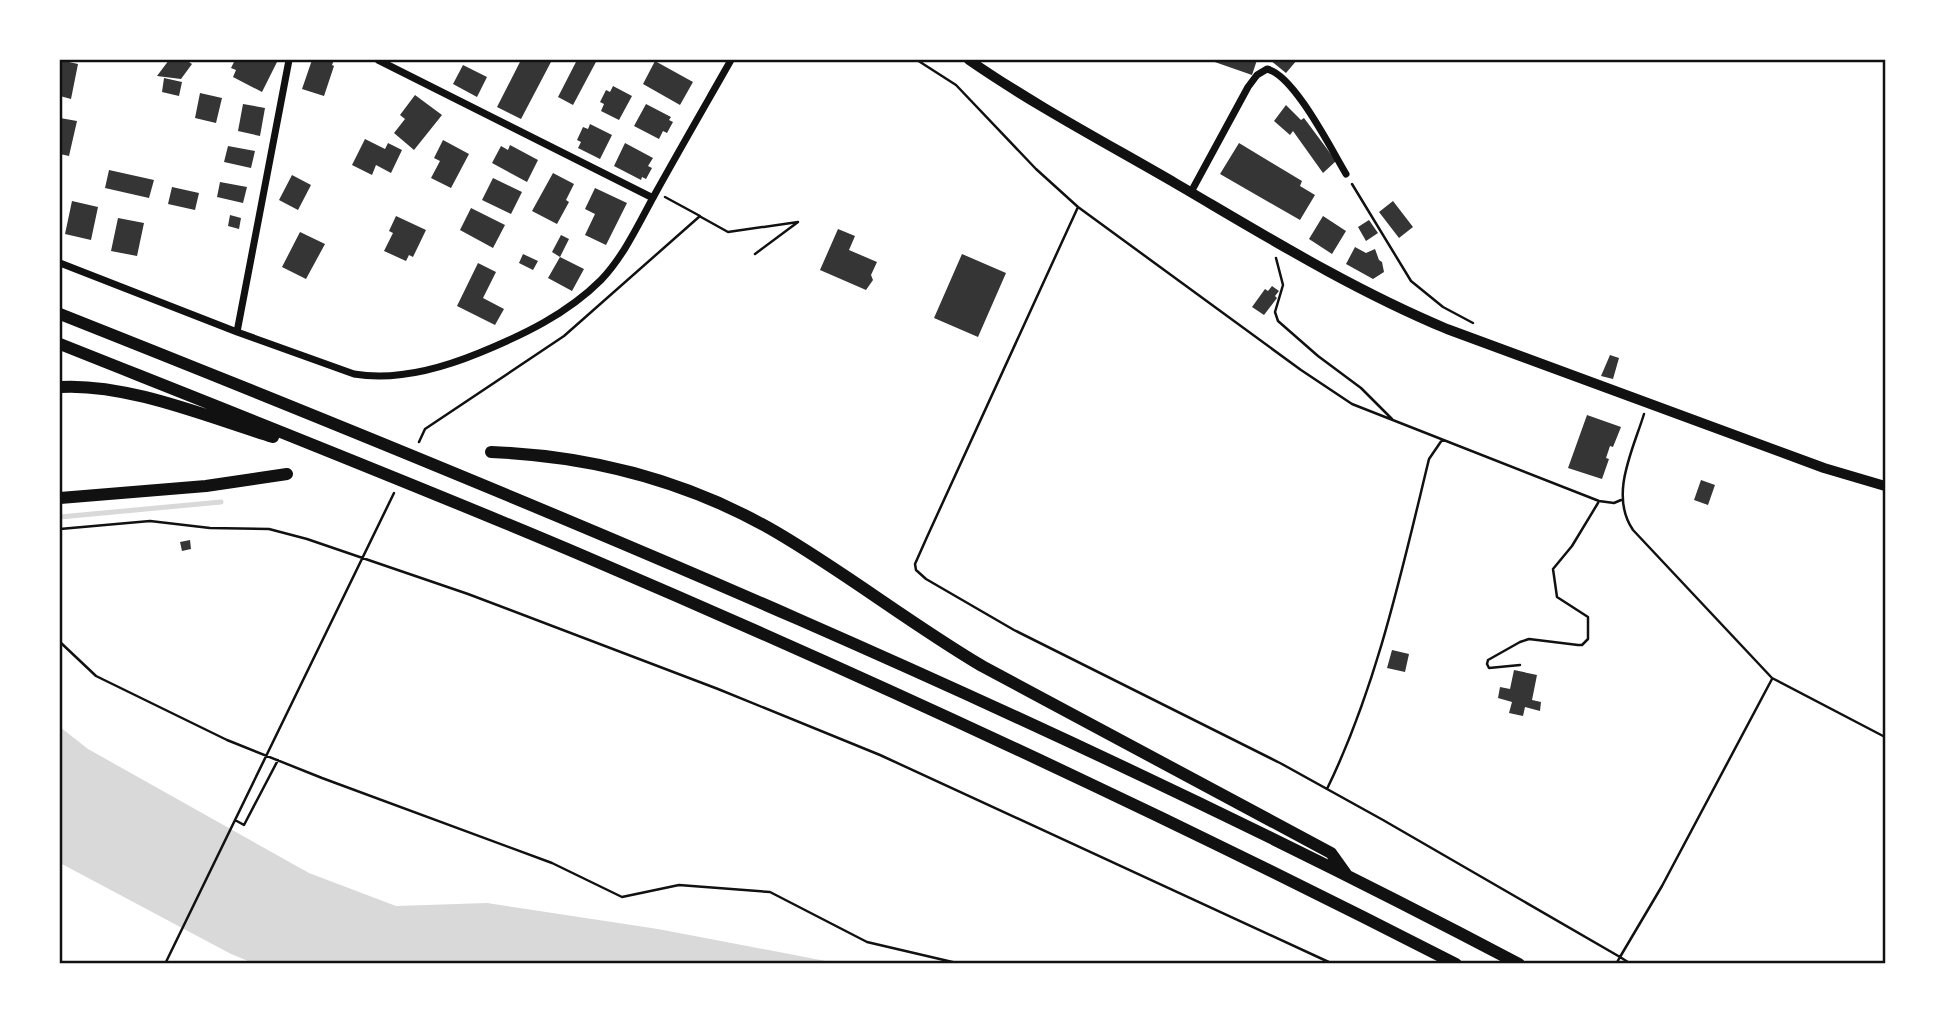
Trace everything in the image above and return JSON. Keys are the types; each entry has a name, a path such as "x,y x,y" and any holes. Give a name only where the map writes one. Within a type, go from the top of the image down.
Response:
{"highway":[{"path":"60,314 485,484 745,595 989,705 1348,877 1513,961"},
{"path":"60,344 577,553 901,696 1179,826 1456,964"},
{"path":"60,387 109,390 149,399 350,461"},
{"path":"491,452 570,459 639,473 708,498 751,518 982,666 1331,853 1348,877"},
{"path":"60,498 206,486 287,474"}],"main road":[{"path":"969,60 1022,94 1269,238 1394,307 1647,404 1824,468 1885,486"}],"street":[{"path":"237,332 289,60"},
{"path":"378,60 653,198"},
{"path":"60,263 341,370 368,376 412,373 462,360 529,331 584,296 613,265 731,60"},
{"path":"1191,192 1248,87 1257,75 1267,69 1280,75 1299,97 1346,174"}],"path":[{"path":"917,60 956,85 1035,169 1077,207 1300,370 1352,404 1599,501 1614,503 1621,500"},
{"path":"1346,174 1411,281 1435,302 1477,326"},
{"path":"1077,207 927,537 915,567 918,573 1014,630 1327,789 1631,964"},
{"path":"700,216 728,232 798,222 755,254"},
{"path":"1269,238 1283,285 1275,312 1278,321 1318,356 1361,388 1394,421"},
{"path":"1647,404 1621,500 1625,516 1633,530 1772,678 1885,737"},
{"path":"419,441 425,429"},
{"path":"1327,789 1350,739 1394,596 1429,459 1442,440"},
{"path":"165,964 396,490"},
{"path":"1520,666 1489,668 1487,664 1488,660 1528,639 1582,645 1588,639 1588,617 1557,597 1553,569 1572,546 1599,501"},
{"path":"60,529 150,521 269,529 369,560 468,594 668,670 880,755 1333,964"},
{"path":"60,642 96,676 227,740 552,863 622,897 678,885 770,892 867,942 961,964"},
{"path":"1616,964 1662,886 1772,678"},
{"path":"235,820 244,825 278,760"}],"shaded area":[{"path":"60,727 88,749 309,873 396,906 487,903 658,929 836,963 253,963 231,954 60,863"}],"building":[{"path":"60,60 78,64 71,99 60,96"},
{"path":"169,60 186,60 192,64 181,79 157,76"},
{"path":"235,60 277,62 262,92 233,77 236,70 231,68"},
{"path":"312,60 334,60 324,96 302,89"},
{"path":"521,60 552,60 521,119 497,107"},
{"path":"577,60 597,60 573,105 558,97"},
{"path":"1209,60 1257,60 1252,75"},
{"path":"1270,60 1297,60 1286,73"},
{"path":"655,61 693,82 680,105 643,84"},
{"path":"463,65 487,77 477,97 453,84"},
{"path":"164,78 182,82 179,96 162,92"},
{"path":"613,86 632,96 619,120 601,111 604,104 600,102 606,90 610,92"},
{"path":"200,93 222,98 216,123 195,118"},
{"path":"415,95 442,115 414,150 394,133 405,119 400,115"},
{"path":"243,104 265,108 260,136 238,131"},
{"path":"646,104 671,117 669,120 673,122 667,133 663,131 659,139 634,126"},
{"path":"1286,105 1301,120 1304,118 1336,161 1323,173 1293,131 1290,135 1274,121"},
{"path":"60,118 77,121 69,156 60,154"},
{"path":"590,124 612,135 600,159 578,148 581,142 577,140 583,127 588,129"},
{"path":"365,139 385,149 388,143 402,150 391,173 376,165 372,175 352,165"},
{"path":"443,140 469,154 451,188 431,178 440,161 434,158"},
{"path":"625,143 653,158 648,166 652,168 646,179 642,177 641,180 614,166"},
{"path":"1239,143 1302,181 1300,186 1315,195 1300,220 1220,174"},
{"path":"510,145 538,160 527,182 492,163 501,146 508,150"},
{"path":"228,146 255,151 251,168 224,162"},
{"path":"109,170 154,180 149,198 105,188"},
{"path":"553,173 574,184 566,200 569,202 557,224 532,211"},
{"path":"292,175 311,185 298,210 279,200"},
{"path":"493,178 522,192 511,214 482,200"},
{"path":"220,182 247,187 243,203 217,197"},
{"path":"172,187 199,193 195,210 168,204"},
{"path":"595,188 627,203 606,245 585,235 595,214 585,209"},
{"path":"72,201 98,207 91,240 65,234"},
{"path":"1393,201 1413,227 1399,238 1379,212"},
{"path":"471,208 505,225 493,248 460,230"},
{"path":"230,215 241,218 239,229 228,226"},
{"path":"396,216 426,230 413,257 409,255 406,261 384,251 393,233 389,231"},
{"path":"1323,216 1346,231 1332,254 1309,239"},
{"path":"118,218 144,223 137,256 111,251"},
{"path":"1369,220 1378,233 1366,241 1358,227"},
{"path":"838,229 855,236 849,250 877,262 871,275 873,280 866,290 820,270"},
{"path":"300,232 325,244 306,279 282,267"},
{"path":"561,235 569,239 560,257 552,252"},
{"path":"1355,247 1366,253 1375,249 1384,272 1373,279 1346,264"},
{"path":"523,254 538,261 533,270 519,263"},
{"path":"962,254 1006,273 978,337 934,318"},
{"path":"560,257 584,269 572,291 548,278"},
{"path":"478,263 496,272 483,298 504,309 495,325 457,306"},
{"path":"1272,286 1279,291 1264,315 1252,307 1265,289 1268,291"},
{"path":"1610,355 1619,358 1613,379 1601,376"},
{"path":"1587,415 1621,427 1613,447 1610,446 1602,479 1568,468"},
{"path":"1701,480 1715,485 1708,505 1694,500"},
{"path":"190,540 191,549 182,551 180,542"},
{"path":"1392,650 1409,654 1405,672 1387,668"},
{"path":"1514,670 1537,675 1532,700 1541,702 1540,711 1525,707 1523,716 1509,713 1512,702 1498,698 1500,687 1510,689"}],"waterway":[{"path":"60,517 221,502"}]}
